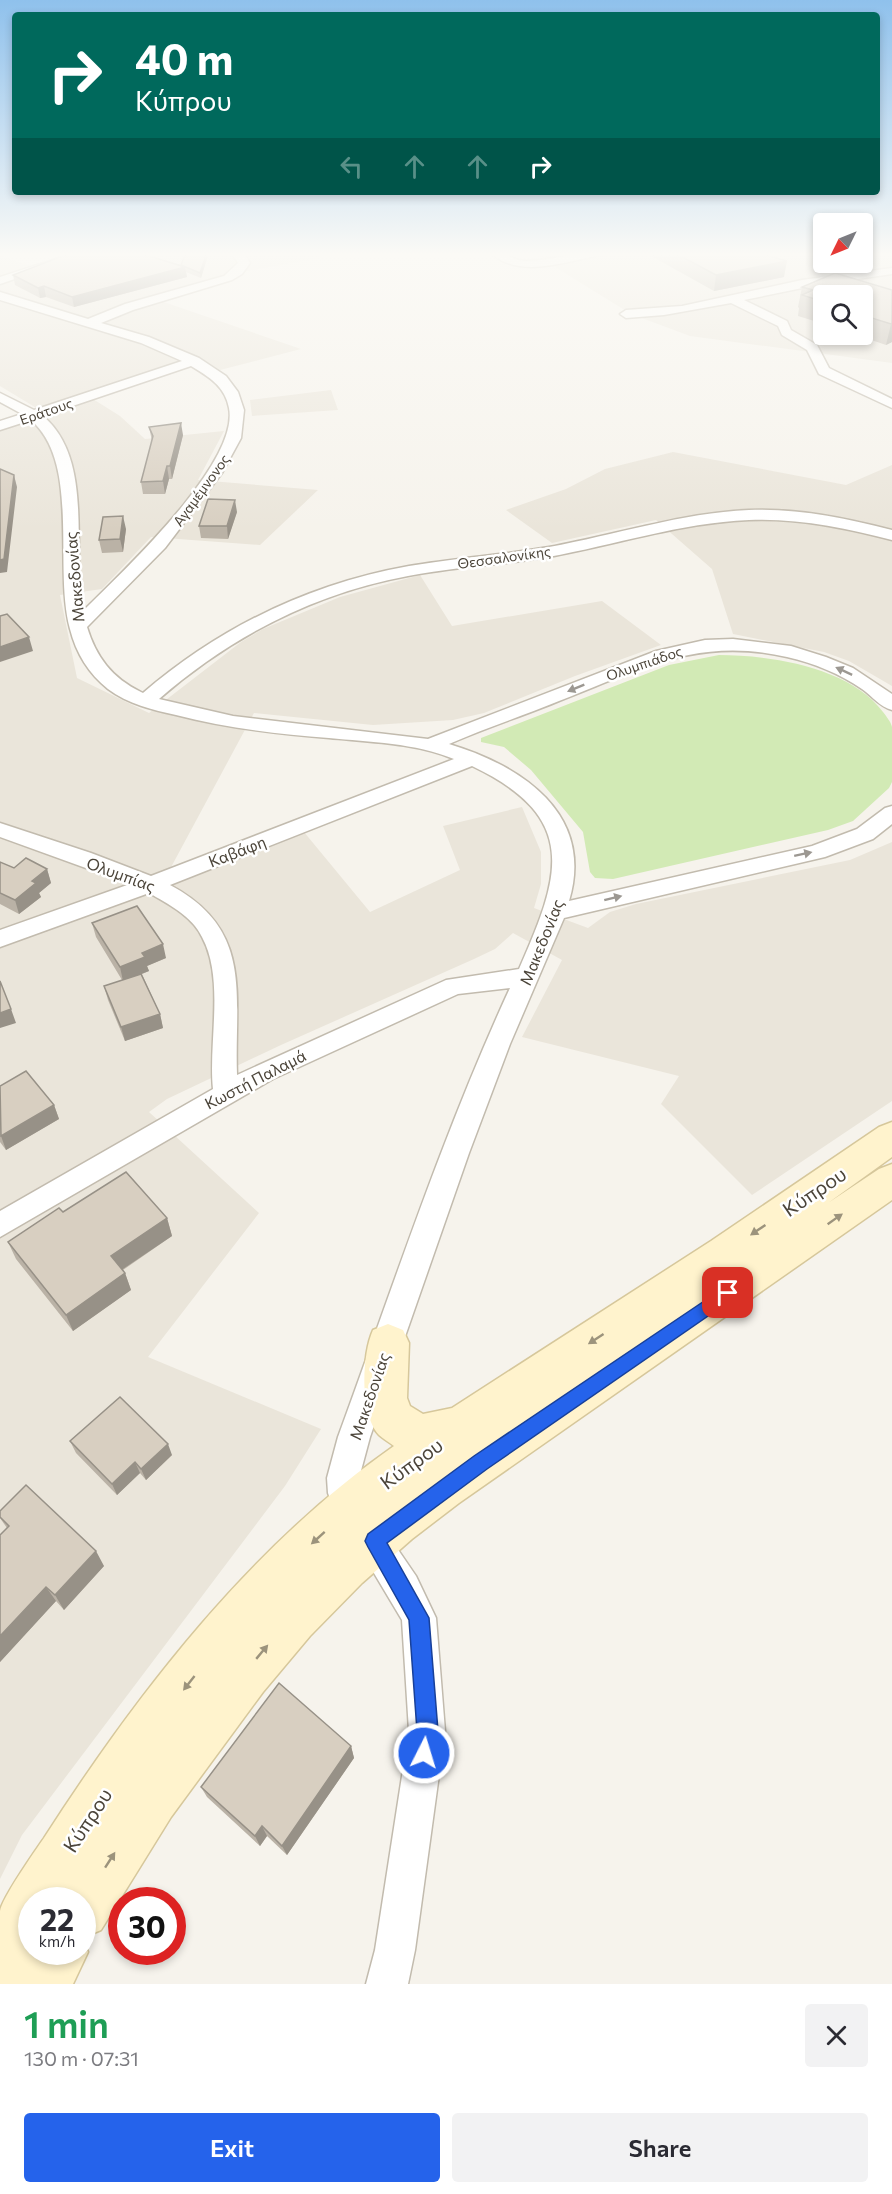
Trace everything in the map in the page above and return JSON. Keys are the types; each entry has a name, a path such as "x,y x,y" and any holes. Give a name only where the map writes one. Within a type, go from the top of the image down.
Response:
{"main road":[{"name":"Κύπρου","path":"95,1887 135,1823 243,1674 294,1616 399,1470 676,1286 892,1137"},
{"name":"Κύπρου","path":"44,1887 104,1792 213,1651 270,1582 362,1524 481,1463 892,1180"},
{"path":"388,1342 386,1398 393,1419 411,1432 423,1436 463,1426"},
{"path":"0,1962 18,1932"},
{"path":"42,1984 53,1965"}],"street":[{"name":"Αγαμέμνονος","path":"78,626 164,539 230,449 237,420 234,398 221,379 194,361 156,345"},
{"path":"806,345 812,348 824,371 892,404"},
{"name":"Εράτους","path":"0,426 194,361"},
{"name":"Μακεδονίας","path":"0,397 34,415 52,434 67,468 78,626 86,653 101,675 121,690 146,701 229,723 431,746 472,759 525,789 547,811 554,822 562,846 564,861 556,912 526,977 471,1112 346,1466 344,1493 419,1618 427,1731 395,1950 387,1984"},
{"name":"Θεσσαλονίκης","path":"146,701 187,666 234,634 263,618 326,593 397,573 518,557 669,527 747,515 811,518 892,535"},
{"name":"Ολυμπιάδος","path":"431,746 475,726 650,659 704,646 751,646 819,661 864,682 892,704"},
{"name":"Καβάφη","path":"0,939 152,884 472,759"},
{"path":"556,912 817,852 865,834 892,813"},
{"name":"Ολυμπίας","path":"0,830 152,884 180,900 198,914 210,929 217,944 225,989 226,1093"},
{"name":"Κωστή Παλαμά","path":"0,1225 274,1067 454,986 526,977"}],"shaded area":[{"path":"0,345 288,345 301,349 220,370 198,356 85,394 120,416 145,439 224,431 198,480 318,490 260,545 151,537 102,589 60,595 77,678 149,713 241,642 263,629 340,597 420,575 452,626 602,601 661,645 575,676 484,713 453,720 373,725 254,713 169,871 304,832 370,912 460,870 443,826 522,807 541,852 541,884 534,908 588,928 610,912 636,904 850,860 892,842 892,1101 752,1195 661,1104 679,1076 522,1037 562,960 513,933 495,949 281,1045 167,1099 149,1112 259,1213 148,1357 321,1429 285,1486 22,1835 0,1879 0,431 48,415 0,386"},
{"path":"754,345 873,345 892,345 892,363"},
{"path":"331,390 338,410 252,416 250,400"},
{"path":"673,452 846,485 892,465 892,686 849,661 824,652 733,634 712,569 656,520 552,543 506,510 566,489 605,469"}],"green space":[{"path":"719,655 785,661 808,667 851,684 869,697 890,721 892,727 892,782 889,788 853,821 828,830 613,879 595,878 590,872 583,832 531,770 504,747 481,742 481,738 669,665"}],"building":[{"path":"181,423 170,466 167,466 163,481 141,482 153,436 149,427"},
{"path":"0,469 14,475 4,559 0,560"},
{"path":"208,499 235,500 227,526 199,526"},
{"path":"123,516 120,539 99,540 103,517"},
{"path":"7,614 29,637 0,647 0,616"},
{"path":"26,858 47,869 32,881 36,883 15,900 0,893 0,862 14,868"},
{"path":"137,906 163,944 142,953 145,957 120,967 92,923"},
{"path":"141,974 160,1014 121,1027 104,986"},
{"path":"0,981 11,1009 0,1013"},
{"path":"26,1071 54,1105 1,1136 0,1086"},
{"path":"126,1172 167,1218 111,1256 125,1273 66,1315 8,1242 59,1208 63,1212"},
{"path":"120,1397 168,1444 141,1469 135,1462 112,1484 70,1441"},
{"path":"26,1485 96,1551 55,1595 46,1587 0,1636 0,1535 9,1526 0,1517 0,1511"},
{"path":"279,1683 351,1746 282,1846 262,1826 255,1836 201,1787"}],"route":[{"path":"424,1753 427,1731 419,1618 404,1588 375,1541 481,1463 728,1293"}]}
